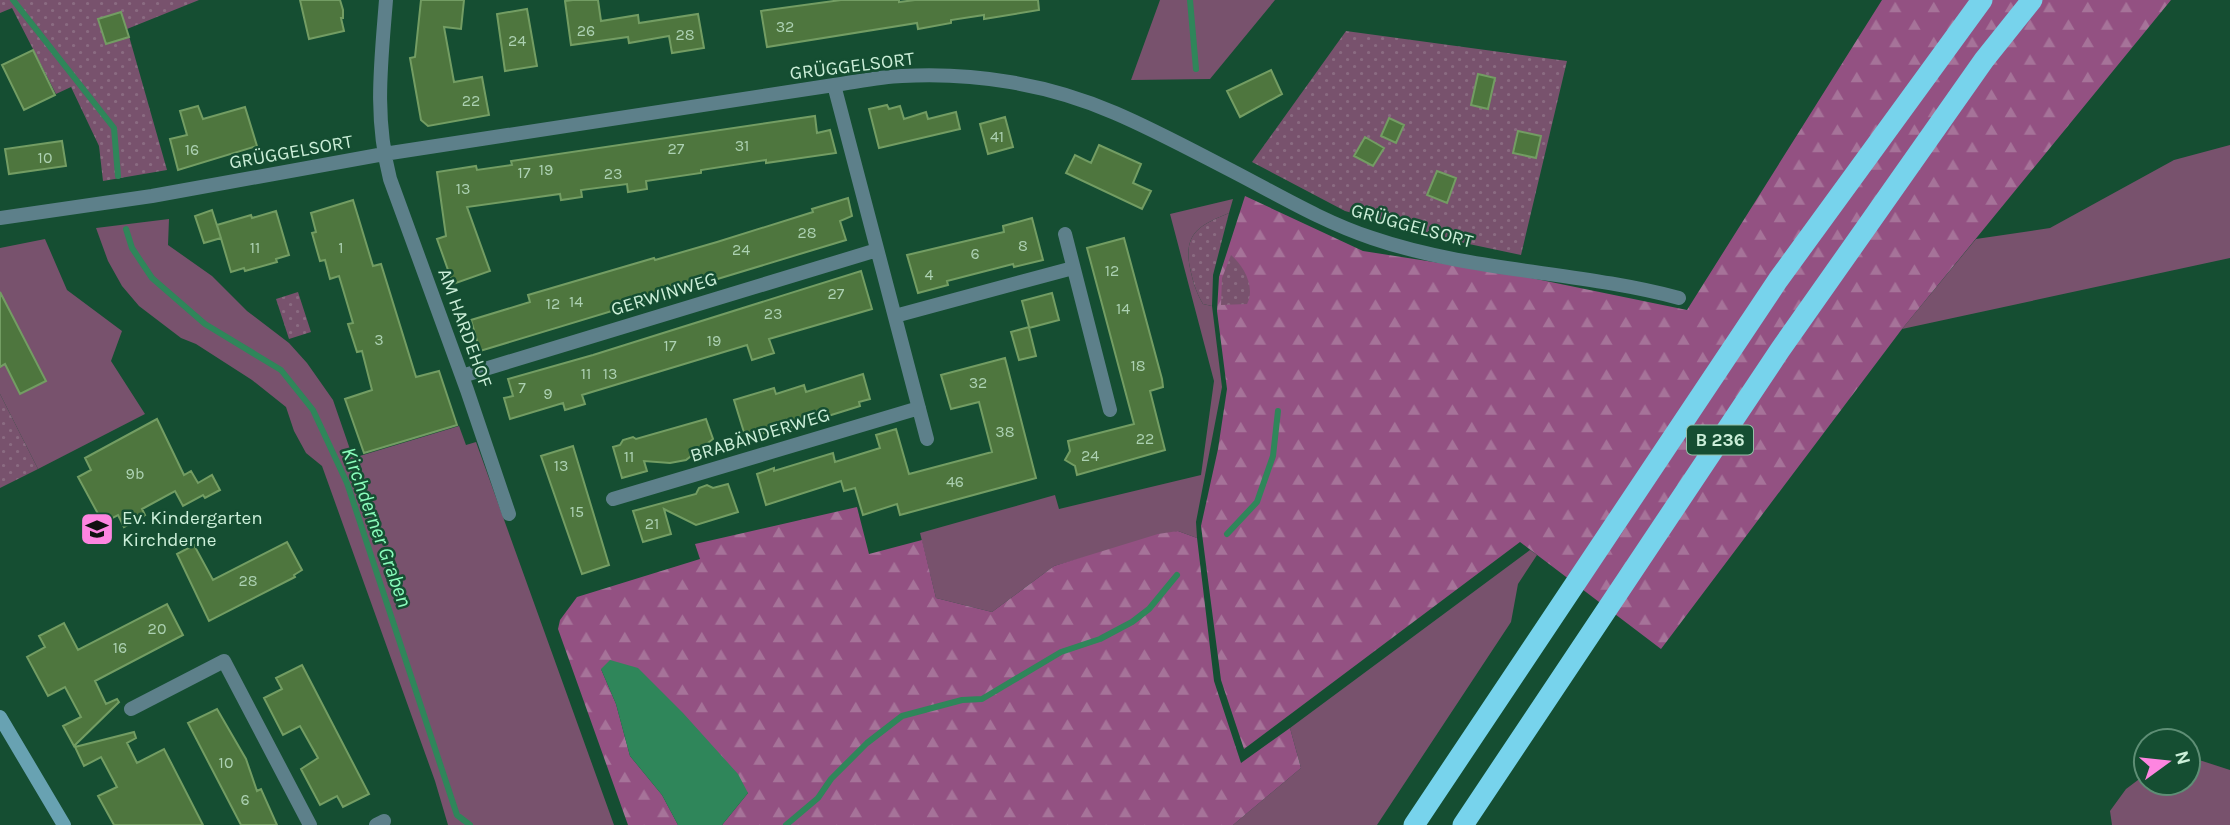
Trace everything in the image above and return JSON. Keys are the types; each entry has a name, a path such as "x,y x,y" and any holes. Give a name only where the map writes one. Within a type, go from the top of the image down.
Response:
{"highway":[{"name":"B 236","path":"1414,825 1778,280 1982,0"},
{"name":"B 236","path":"1463,825 1788,339 1984,60 2032,0"}],"main road":[{"path":"0,717 64,825"}],"street":[{"name":"AM HARDEHOF","path":"386,0 378,102 384,155 390,179 509,514"},
{"name":"GRÜGGELSORT","path":"0,218 834,85 902,76 954,76 1043,88 1114,112 1307,211 1375,239 1476,262 1650,290 1679,298"},
{"path":"834,85 927,439"},
{"path":"1065,234 1110,410"},
{"name":"GERWINWEG","path":"462,376 877,250"},
{"path":"895,316 1073,268"},
{"name":"BRABÄNDERWEG","path":"613,499 919,408"},
{"path":"131,709 224,661 310,825"}],"shaded area":[{"path":"0,0 199,0 127,29 167,170 103,181 99,146 71,87 56,94 12,8 0,13"},
{"path":"1160,0 1275,0 1210,79 1131,80"},
{"path":"1346,31 1567,61 1521,255 1450,240 1345,211 1252,162"},
{"path":"2230,145 2230,258 1902,329 1976,239 2050,228 2174,160"},
{"path":"1233,199 1229,213 1202,226 1189,246 1190,268 1197,291 1203,304 1212,306 1222,387 1196,522 1197,538 1178,531 1054,566 992,612 936,598 920,533 1055,495 1059,509 1201,475 1214,381 1170,214"},
{"path":"1229,213 1213,275 1212,306 1203,304 1191,273 1189,246 1202,226"},
{"path":"169,219 168,245 212,276 247,311 289,343 307,363 333,400 353,458 459,426 466,445 476,442 614,825 448,825 435,781 322,466 306,453 294,431 286,407 252,380 196,344 181,338 139,306 122,286 108,261 96,228"},
{"path":"45,239 67,290 122,331 111,361 145,414 38,469 0,394 0,248"},
{"path":"1231,255 1247,277 1250,291 1247,304 1221,305 1222,278"},
{"path":"298,292 311,332 289,339 276,299"},
{"path":"0,394 38,469 0,488"},
{"path":"1530,550 1537,555 1518,584 1511,622 1377,825 1233,825 1301,768 1290,728"},
{"path":"610,660 638,668 738,774 748,793 722,825 678,825 662,795 630,756 616,704 601,669"},
{"path":"2202,761 2230,770 2230,825 2112,825 2110,811 2132,784 2132,797 2202,797"}],"green space":[{"path":"1882,0 2171,0 1902,329 1661,649 1520,542 1244,749 1221,680 1201,526 1218,449 1227,389 1217,311 1219,277 1245,196 1363,251 1517,275 1687,310"},
{"path":"857,507 869,554 922,540 936,598 992,612 1054,566 1158,534 1178,531 1197,538 1214,681 1241,763 1290,728 1301,768 1233,825 722,825 748,793 601,669 616,704 630,756 662,795 678,825 628,825 558,629 560,620 577,597 700,559 695,544"}],"building":[{"path":"300,0 340,0 344,31 309,39"},
{"path":"421,0 464,0 461,29 444,27 454,82 482,77 489,115 428,126 421,120 410,58 415,57"},
{"path":"598,0 601,21 638,15 639,23 698,14 704,48 672,53 669,36 629,43 628,37 571,45 565,1"},
{"path":"841,0 1038,0 1039,10 984,19 984,15 951,20 951,23 918,29 917,23 767,47 761,11"},
{"path":"527,9 537,66 505,71 497,14"},
{"path":"121,12 129,37 106,44 98,19"},
{"path":"33,50 55,95 24,110 2,65"},
{"path":"1271,70 1282,94 1240,117 1227,91"},
{"path":"1478,74 1495,78 1488,109 1471,105"},
{"path":"887,105 889,109 900,106 904,119 926,112 928,119 956,112 960,129 879,148 869,109"},
{"path":"198,106 203,119 245,107 257,146 178,170 170,139 187,135 180,111"},
{"path":"815,116 817,133 830,130 836,153 701,170 701,173 646,181 647,189 628,192 627,184 581,190 582,197 561,200 560,194 467,207 490,271 453,284 437,239 446,236 437,172 476,166 477,170 512,165 511,161"},
{"path":"1005,117 1013,147 988,154 980,124"},
{"path":"1389,118 1404,125 1396,143 1381,136"},
{"path":"1518,131 1541,136 1536,158 1513,153"},
{"path":"1365,137 1384,148 1373,166 1354,156"},
{"path":"62,141 66,166 9,174 5,149"},
{"path":"1099,145 1141,164 1133,183 1151,191 1142,209 1066,173 1075,155 1091,163"},
{"path":"1437,171 1456,178 1447,203 1427,195"},
{"path":"848,198 852,216 840,221 846,240 480,351 471,320 530,302 528,295 717,242 813,212 812,209"},
{"path":"353,200 373,266 381,264 416,377 439,371 457,425 364,453 345,399 372,390 362,351 357,352 348,324 353,323 339,276 330,279 325,260 320,261 312,233 316,232 311,213"},
{"path":"212,210 221,238 204,243 195,216"},
{"path":"276,211 289,255 276,259 277,262 231,272 217,225"},
{"path":"1032,218 1043,260 1014,267 1013,264 947,281 948,285 918,293 907,255 1004,232 1003,226"},
{"path":"1124,238 1162,379 1163,387 1150,391 1165,450 1077,475 1075,466 1065,460 1070,451 1068,441 1134,424 1087,248"},
{"path":"861,271 872,309 769,339 774,353 752,360 747,345 582,395 585,404 565,410 563,403 510,419 504,398 513,396 508,379"},
{"path":"0,292 46,381 20,394 5,364 0,367"},
{"path":"1052,293 1059,320 1029,328 1036,356 1019,360 1011,332 1029,327 1022,301"},
{"path":"1005,358 1036,478 900,515 897,504 863,515 855,488 844,491 841,481 766,505 757,474 833,453 835,462 880,448 876,435 896,429 909,474 992,452 979,402 951,409 941,375"},
{"path":"863,374 870,399 859,402 860,406 746,439 734,400 774,388 776,394 804,385 806,392"},
{"path":"157,419 184,475 191,471 198,483 212,475 220,490 205,498 203,495 183,506 175,491 142,509 145,515 124,527 118,515 103,523 78,477 91,470 85,458"},
{"path":"706,419 713,439 686,460 670,463 644,461 647,471 622,478 613,447 620,445 623,440 633,437 636,439"},
{"path":"573,446 609,565 582,574 541,456"},
{"path":"728,484 738,512 696,525 664,509 671,534 643,542 633,511 696,494 699,488 707,485 713,488"},
{"path":"287,542 302,570 294,575 295,577 209,621 177,554 194,545 213,580"},
{"path":"167,604 183,635 95,681 106,704 117,699 119,702 74,746 63,726 81,717 65,687 48,696 27,657 45,647 39,636 64,623 78,650"},
{"path":"302,665 369,794 343,807 337,796 320,805 301,769 318,758 300,726 283,735 264,698 282,689 276,678"},
{"path":"217,709 246,759 257,791 261,789 277,825 241,825 188,723"},
{"path":"134,732 136,738 127,743 137,763 164,749 203,825 114,825 98,796 117,787 101,757 84,766 75,747"}],"waterway":[{"name":"Kirchderner Graben","path":"13,0 114,128 118,176"},
{"path":"1190,0 1196,69"},
{"name":"Kirchderner Graben","path":"126,229 132,248 152,278 205,324 281,370 313,410 347,483 457,815 470,825"},
{"path":"1227,534 1257,502 1273,456 1278,411"},
{"path":"786,825 818,798 831,779 867,743 902,716 962,700 982,699 1061,652 1100,639 1132,622 1149,609 1177,575"}],"place":[{"name":"Ev. Kindergarten Kirchderne","path":"97,529"}]}
